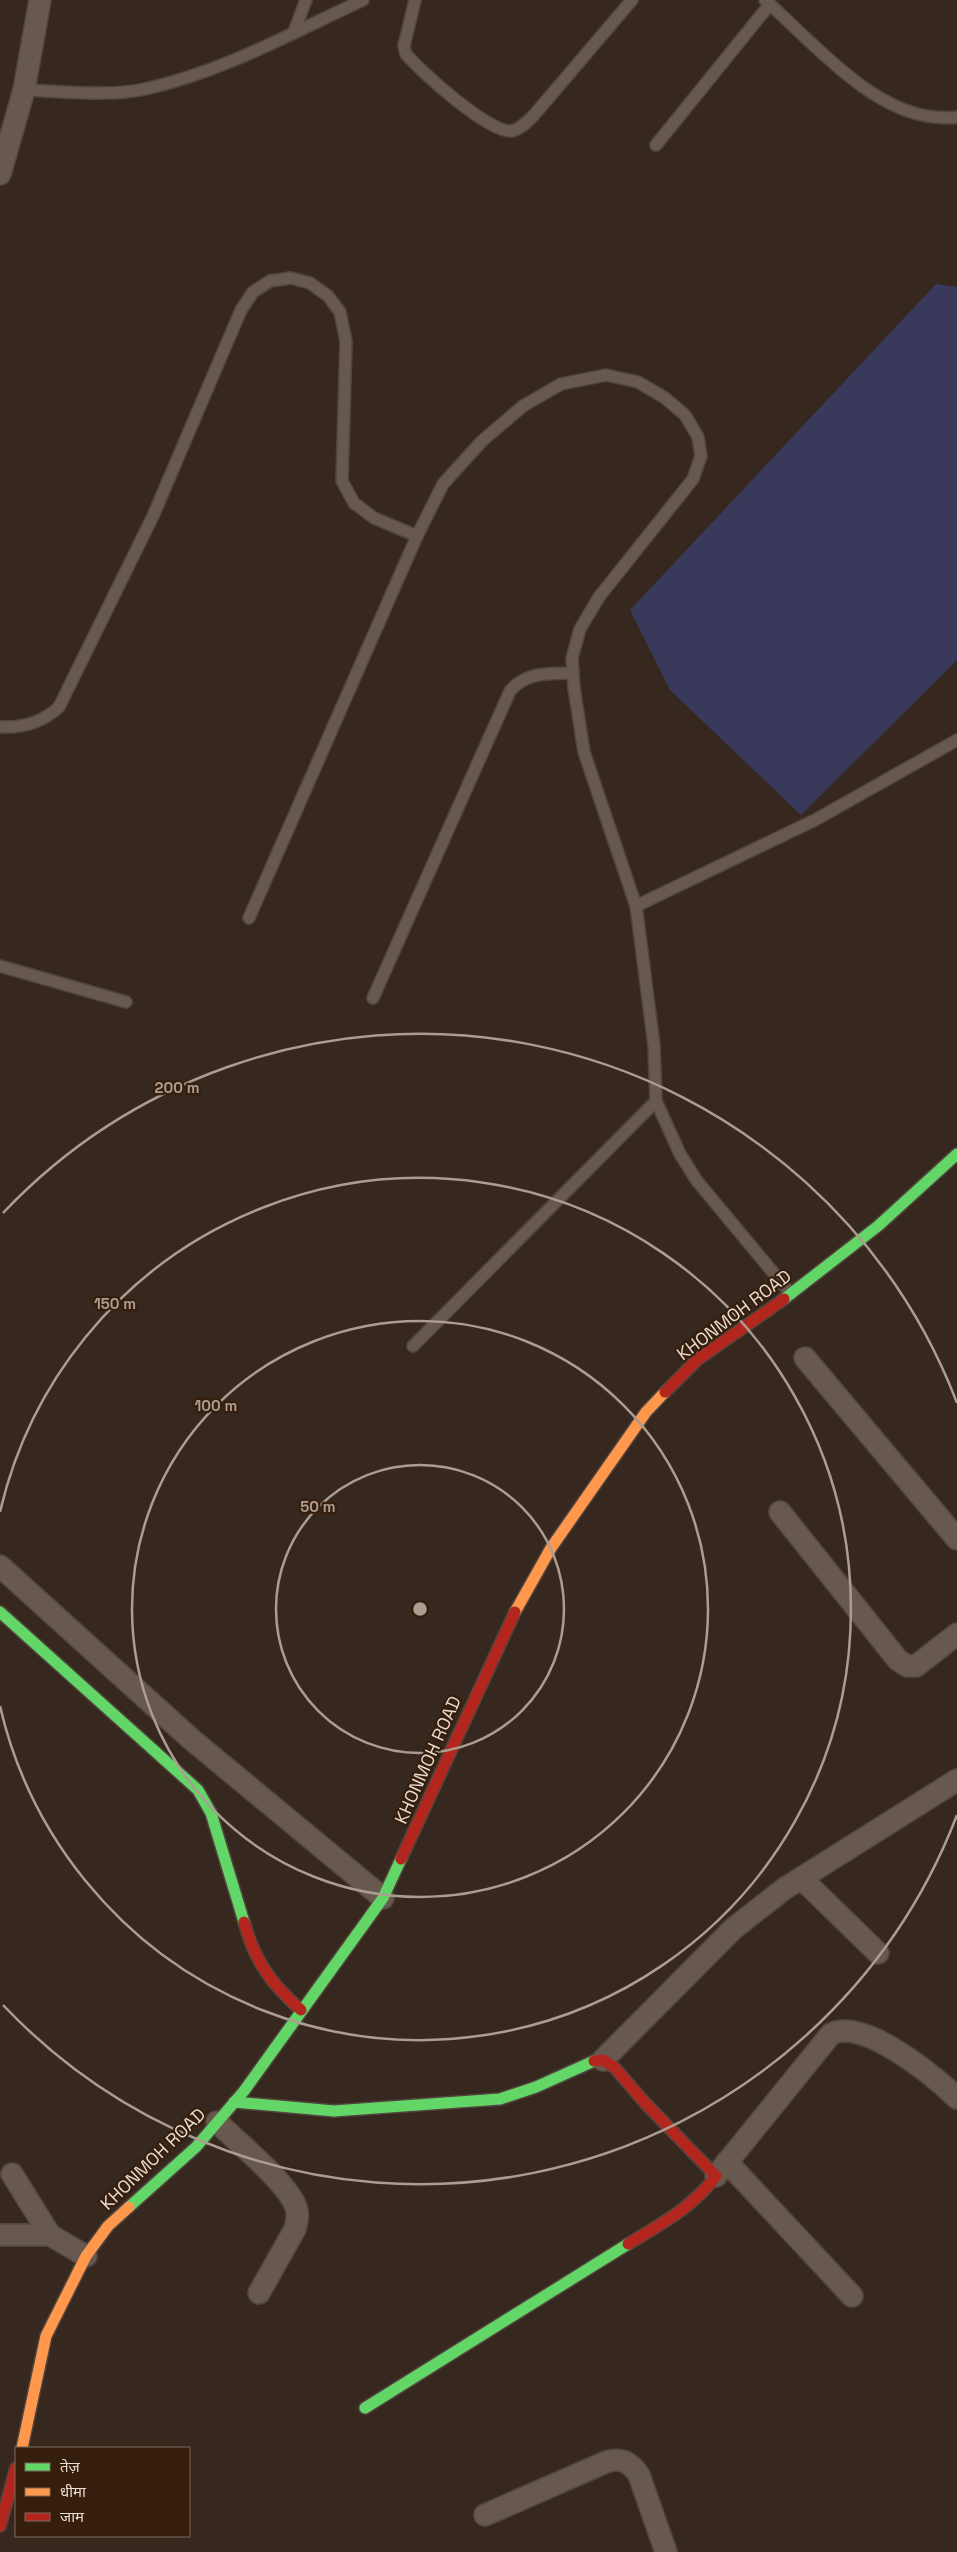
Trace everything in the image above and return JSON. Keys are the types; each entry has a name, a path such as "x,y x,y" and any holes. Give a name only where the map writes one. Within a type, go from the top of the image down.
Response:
{"main road":[{"name":"KHONMOH ROAD","path":"22,2447 46,2336 86,2256 108,2226 196,2147 234,2102 383,1898 515,1611 551,1548 646,1412 697,1360 791,1294 878,1226 957,1154"},
{"path":"0,1612 198,1790 214,1822 252,1950 262,1971 276,1989 301,2010"},
{"path":"234,2102 334,2111 438,2102 500,2100 536,2087 593,2061 603,2060 614,2067 634,2091 721,2169 703,2193 687,2206 365,2408"},
{"path":"0,2526 15,2472"}],"street":[{"path":"0,174 24,90 40,0"},
{"path":"806,1358 957,1539"},
{"path":"780,1512 902,1663 907,1666 916,1666 957,1634"},
{"path":"0,1566 191,1739 383,1898"},
{"path":"603,2060 733,1929 801,1878 957,1780"},
{"path":"801,1878 878,1953"},
{"path":"852,2296 721,2169 831,2034 838,2030 856,2030 892,2049 922,2067 957,2098"},
{"path":"217,2122 282,2186 292,2198 297,2209 298,2219 295,2229 259,2293"},
{"path":"12,2174 50,2234 86,2256"},
{"path":"0,2235 50,2234"},
{"path":"485,2514 606,2462 615,2459 624,2460 632,2465 639,2475 666,2552"}],"lane":[{"path":"294,32 306,0"},
{"path":"24,90 117,92 144,89 220,66 362,0"},
{"path":"415,0 404,46 406,54 473,113 501,130 511,131 520,128 534,116 632,0"},
{"path":"656,145 768,2 854,81 877,97 899,108 923,116 957,117"},
{"path":"0,727 34,724 47,718 59,707 153,516 241,310 253,292 270,281 291,278 310,283 328,296 340,312 346,341 342,481 354,503 360,508 374,518 416,536"},
{"path":"249,918 416,536 443,484 482,440 523,406 561,384 606,375 638,382 665,398 686,415 698,436 701,456 693,479 599,597 580,629 572,658 584,752 636,906 654,1046 656,1101 680,1154 697,1181 791,1294"},
{"path":"373,998 510,691 519,681 534,674 573,673"},
{"path":"636,906 815,820 957,740"},
{"path":"0,966 126,1002"},
{"path":"413,1346 656,1101"}],"shaded area":[{"path":"936,284 957,287 957,660 801,815 670,690 630,610"}],"traffic: fast":[{"path":"784,1299 878,1226 957,1154"},
{"path":"0,1612 198,1790 211,1813 244,1922"},
{"path":"129,2207 196,2147 244,2091 383,1898 401,1859"},
{"path":"234,2102 334,2111 500,2099 536,2087 594,2061"},
{"path":"365,2408 628,2244"}],"traffic: slow":[{"path":"515,1612 551,1548 646,1412 665,1392"},
{"path":"22,2447 46,2336 86,2256 108,2226 129,2207"}],"traffic: jam":[{"path":"665,1392 697,1360 784,1299"},
{"path":"401,1859 515,1612"},
{"path":"244,1922 253,1948 272,1981 301,2010"},
{"path":"594,2061 603,2060 614,2067 646,2104 716,2176 687,2206 628,2244"},
{"path":"0,2526 15,2472"}]}
